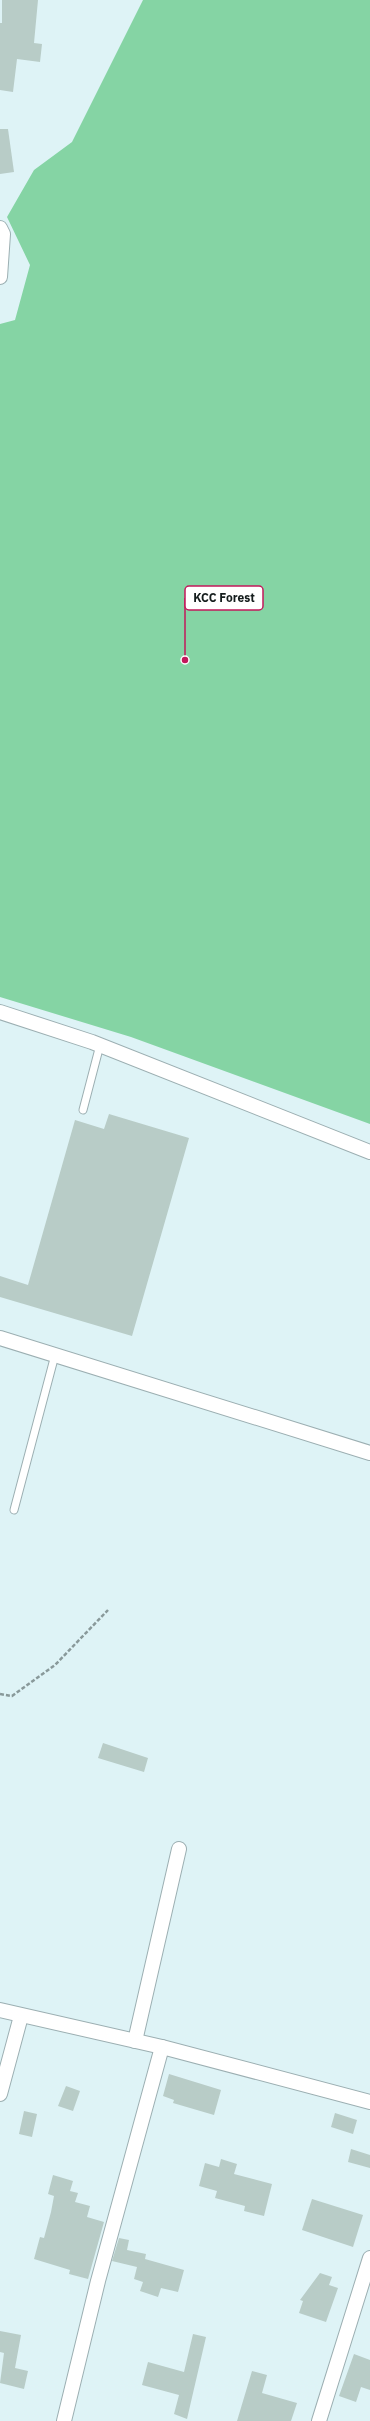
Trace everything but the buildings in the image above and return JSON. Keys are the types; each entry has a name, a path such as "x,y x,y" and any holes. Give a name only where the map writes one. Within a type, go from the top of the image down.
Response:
{"street":[{"path":"0,228 3,234 3,250 0,277"},
{"path":"0,1012 100,1045 370,1152"},
{"path":"0,1338 370,1453"},
{"path":"136,2041 179,1848"},
{"path":"0,2010 162,2047 370,2102"},
{"path":"0,2094 21,2016"},
{"path":"64,2421 98,2281 162,2047"},
{"path":"319,2421 370,2258"}],"lane":[{"path":"83,1110 100,1045"},
{"path":"14,1510 55,1355"}],"path":[{"path":"0,1694 12,1696 55,1665 108,1610"}],"green space":[{"path":"143,0 370,0 370,1124 131,1037 0,997 0,324 15,320 30,265 7,217 34,170 72,142"}],"place":[{"name":"KCC Forest","path":"185,660"}]}
